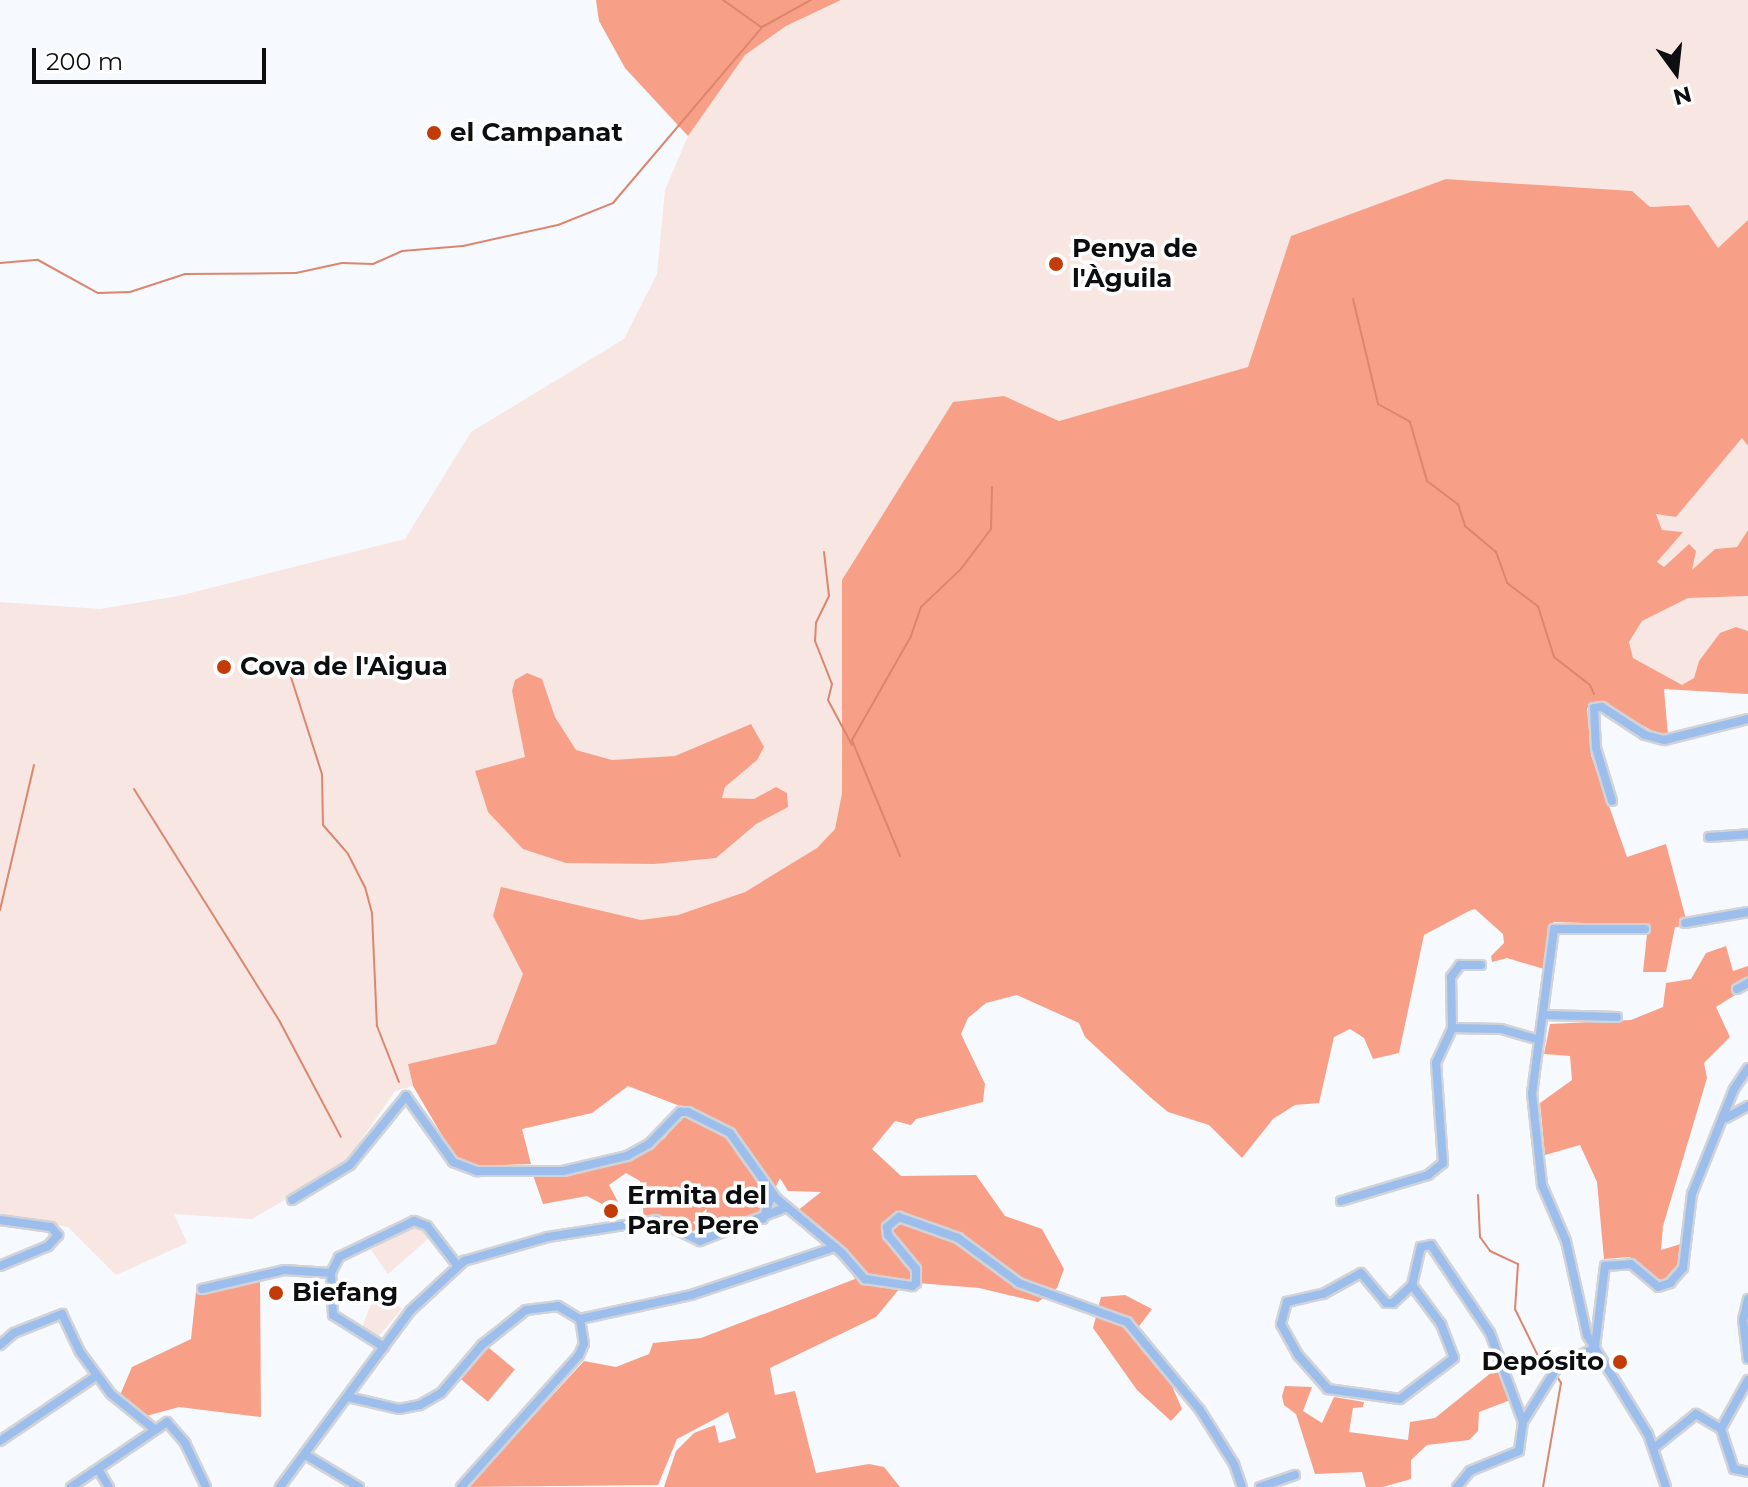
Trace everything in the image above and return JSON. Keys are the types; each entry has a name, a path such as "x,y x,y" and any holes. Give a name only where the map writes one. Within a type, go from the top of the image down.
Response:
{"street":[{"path":"1612,801 1596,748 1594,708 1604,708 1645,735 1664,740 1748,719"},
{"path":"1709,837 1748,834"},
{"path":"1685,923 1748,912"},
{"path":"1645,929 1556,927 1532,1093 1542,1185 1566,1241 1595,1348 1654,1448 1666,1487"},
{"path":"1341,1201 1428,1175 1443,1163 1436,1063 1452,1028 1453,972 1463,964 1481,965"},
{"path":"1737,989 1748,983"},
{"path":"1545,1015 1617,1017"},
{"path":"1452,1028 1501,1029 1539,1040"},
{"path":"1595,1348 1605,1266 1631,1264 1658,1287 1670,1283 1683,1268 1690,1201 1726,1118 1734,1089 1748,1068"},
{"path":"292,1200 350,1165 406,1096 453,1162 477,1171 571,1170 627,1156 655,1139 680,1112 730,1133 772,1194 835,1247 865,1279 912,1286 919,1276 892,1243 887,1227 899,1217 967,1243 1019,1283 1121,1318 1140,1333 1200,1410 1234,1464 1242,1487"},
{"path":"1726,1118 1748,1106"},
{"path":"762,1220 772,1194"},
{"path":"280,1487 410,1311 457,1265 537,1240 656,1220 696,1242 762,1220 787,1207"},
{"path":"0,1220 51,1227 58,1235 48,1246 0,1266"},
{"path":"384,1347 334,1318 331,1273 344,1253 381,1241 414,1221 427,1226 457,1265"},
{"path":"1412,1285 1441,1324 1454,1358 1400,1399 1332,1391 1309,1370 1284,1334 1284,1304 1323,1294 1357,1273 1367,1275 1389,1304 1412,1285 1421,1247 1431,1245 1490,1333 1523,1422"},
{"path":"348,1397 399,1409 420,1405 441,1393 482,1345 526,1310 558,1306 580,1319 691,1295 835,1247"},
{"path":"202,1289 284,1270 331,1273"},
{"path":"1748,1299 1743,1320 1748,1359"},
{"path":"0,1345 14,1333 62,1314 96,1376 154,1429"},
{"path":"461,1487 579,1355 584,1344 580,1319"},
{"path":"1457,1487 1470,1471 1519,1451 1523,1422 1558,1366 1595,1348"},
{"path":"0,1441 96,1376"},
{"path":"1721,1429 1748,1380"},
{"path":"1654,1448 1696,1414 1721,1429 1734,1469 1748,1472"},
{"path":"71,1487 154,1429 172,1423 206,1487"},
{"path":"304,1454 359,1487"},
{"path":"98,1469 109,1487"},
{"path":"1260,1487 1295,1475"}],"shaded area":[{"path":"596,0 841,0 786,26 745,55 688,136 625,68 599,21"},
{"path":"841,0 1748,0 1748,220 1718,248 1689,205 1650,207 1632,191 1448,179 1291,236 1249,367 1059,421 1004,396 841,711 842,793 835,829 817,848 745,892 678,915 641,920 544,897 493,916 524,974 496,1044 408,1064 413,1086 395,1091 343,1166 252,1219 174,1214 187,1243 116,1275 68,1227 0,1215 0,602 100,609 179,596 405,539 471,432 624,339 657,274 665,190 688,136 745,55 786,26"},
{"path":"1446,179 1632,191 1650,207 1689,205 1718,248 1748,220 1748,446 1742,438 1676,517 1656,514 1662,530 1683,532 1657,562 1664,567 1689,544 1696,551 1692,570 1715,549 1737,547 1748,530 1748,596 1688,598 1642,621 1629,642 1633,658 1682,685 1694,678 1699,661 1720,633 1736,627 1748,631 1748,694 1664,689 1668,735 1662,736 1603,704 1587,708 1591,755 1627,857 1666,844 1686,919 1685,926 1675,927 1666,972 1643,972 1648,925 1554,922 1548,926 1544,969 1507,958 1492,962 1491,956 1504,943 1503,934 1475,909 1469,911 1424,935 1399,1053 1373,1059 1364,1038 1350,1029 1334,1037 1319,1103 1295,1105 1273,1119 1242,1158 1209,1125 1168,1112 1085,1037 1079,1023 1017,995 986,1003 968,1018 961,1034 985,1084 983,1102 916,1119 911,1125 895,1121 872,1149 901,1176 976,1175 1005,1216 1042,1229 1064,1269 1057,1288 1038,1302 979,1288 905,1282 876,1317 770,1368 775,1395 795,1391 816,1473 869,1464 884,1467 900,1487 664,1487 676,1451 694,1433 715,1425 719,1443 736,1438 728,1412 677,1439 658,1485 468,1487 584,1361 616,1367 649,1354 653,1343 701,1338 855,1279 840,1254 792,1215 821,1192 788,1191 780,1178 763,1214 697,1237 664,1218 644,1219 640,1181 626,1173 609,1185 618,1202 602,1204 587,1196 543,1204 533,1175 573,1175 630,1161 665,1138 685,1108 628,1086 592,1113 522,1129 531,1164 472,1166 456,1159 413,1086 408,1064 496,1044 523,974 493,916 501,887 641,920 678,915 745,892 817,848 835,829 842,793 842,580 953,402 1004,396 1059,421 1248,367 1291,236"},
{"path":"1742,438 1748,446 1748,530 1737,547 1715,549 1691,571 1664,568 1657,562 1682,532 1662,530 1656,513 1676,517"},
{"path":"1748,596 1748,631 1736,627 1699,661 1694,678 1682,686 1633,658 1629,642 1642,621 1688,598"},
{"path":"527,673 542,679 555,717 576,750 612,760 675,756 751,724 764,747 757,760 725,787 722,798 754,799 776,787 787,793 788,807 756,824 716,858 654,864 566,863 523,849 488,812 475,771 525,757 512,691 515,680"},
{"path":"1726,946 1733,971 1748,966 1748,979 1732,987 1735,995 1716,1007 1730,1037 1704,1063 1707,1078 1663,1226 1661,1250 1684,1243 1682,1259 1671,1278 1655,1282 1630,1257 1604,1259 1597,1182 1580,1145 1545,1155 1540,1103 1572,1080 1570,1056 1544,1054 1550,1024 1631,1020 1663,1007 1666,983 1691,979 1706,953"},
{"path":"407,1228 422,1228 429,1238 388,1274 371,1250"},
{"path":"260,1281 261,1417 179,1407 146,1416 120,1395 132,1367 191,1339 196,1292"},
{"path":"378,1286 402,1309 378,1337 361,1330"},
{"path":"1125,1295 1152,1309 1134,1333 1168,1377 1182,1409 1171,1421 1137,1390 1093,1328 1101,1297"},
{"path":"488,1347 515,1369 488,1402 461,1379"},
{"path":"1492,1372 1504,1372 1513,1399 1479,1412 1478,1431 1469,1440 1427,1445 1411,1460 1411,1479 1383,1487 1366,1487 1362,1472 1315,1474 1296,1414 1284,1405 1282,1396 1285,1386 1312,1387 1303,1411 1322,1423 1334,1397 1364,1402 1363,1407 1353,1408 1349,1432 1408,1440 1410,1422 1435,1418"}],"waterway":[{"path":"723,0 761,27"},
{"path":"0,263 38,260 98,293 130,292 185,274 296,273 342,263 373,264 402,251 463,246 558,225 613,203 762,27 811,0"},
{"path":"1353,299 1378,404 1410,422 1427,481 1458,504 1465,526 1496,552 1507,583 1538,606 1554,657 1590,685 1594,694"},
{"path":"900,856 852,740 911,636 921,607 961,569 991,529 992,487"},
{"path":"824,552 829,596 816,623 815,641 832,684 828,700 852,745"},
{"path":"290,674 322,774 323,825 348,854 365,887 372,913 377,1026 399,1082"},
{"path":"0,910 34,765"},
{"path":"134,789 280,1022 341,1137"},
{"path":"1478,1195 1480,1237 1490,1251 1518,1264 1515,1309 1537,1354 1551,1368"},
{"path":"1543,1487 1561,1383 1555,1373"}],"place":[{"name":"el Campanat","path":"434,133"},
{"name":"Penya de l'Àguila","path":"1056,264"},
{"name":"Cova de l'Aigua","path":"224,667"},
{"name":"Ermita del Pare Pere","path":"611,1211"},
{"name":"Biefang","path":"276,1293"},
{"name":"Depósito","path":"1620,1362"}]}
